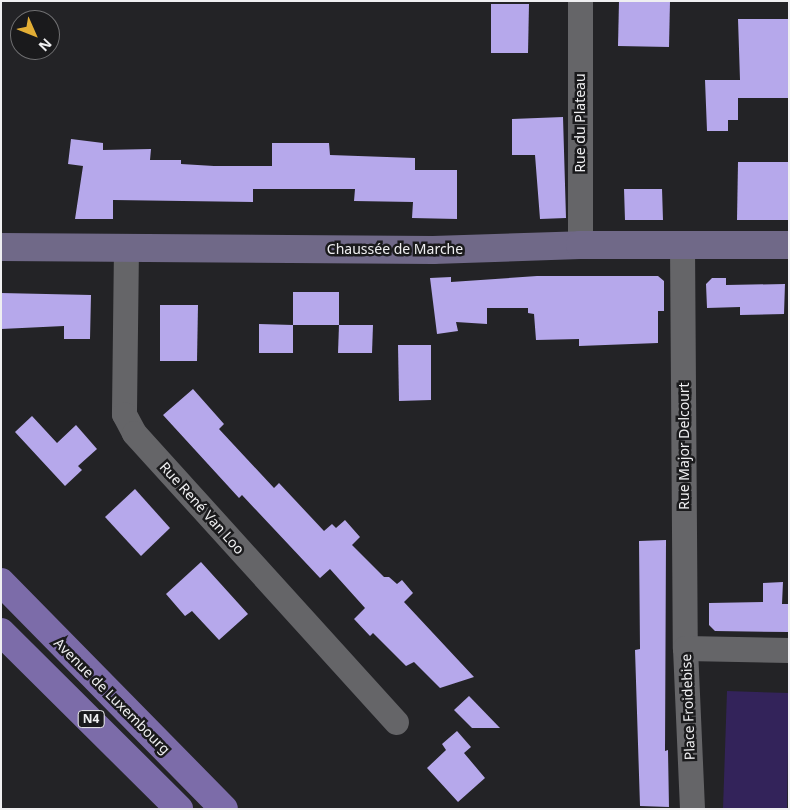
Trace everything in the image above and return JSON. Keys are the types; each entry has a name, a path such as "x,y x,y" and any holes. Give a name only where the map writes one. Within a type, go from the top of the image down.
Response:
{"main road":[{"name":"Chaussée de Marche","path":"1,248 126,247 433,250 580,245 789,245"},
{"name":"Avenue de Luxembourg","path":"1,582 224,809"},
{"name":"N4","path":"1,632 179,809"}],"street":[{"name":"Rue du Plateau","path":"580,1 580,245"},
{"name":"Rue Major Delcourt","path":"682,245 685,648"},
{"name":"Rue René Van Loo","path":"126,247 124,414 134,433 396,722"},
{"name":"Place Froidebise","path":"692,809 685,648 789,650"}],"shaded area":[{"path":"727,691 789,693 787,809 723,809"}],"building":[{"path":"619,1 670,1 669,47 618,46"},
{"path":"491,4 529,4 528,53 491,53"},
{"path":"738,19 789,19 789,98 738,98 738,120 728,120 728,131 707,131 705,80 740,80"},
{"path":"563,117 566,218 540,219 535,155 512,155 512,119"},
{"path":"71,139 103,143 103,150 151,149 150,160 181,160 181,164 214,166 272,166 272,143 329,143 330,155 415,158 415,170 457,170 457,219 412,218 413,202 354,201 355,189 253,189 253,202 113,200 113,219 75,219 83,166 68,164"},
{"path":"738,162 789,162 789,220 737,220"},
{"path":"624,189 662,189 663,220 625,220"},
{"path":"537,276 658,276 664,281 664,311 658,311 658,343 579,346 579,339 536,340 534,314 528,313 528,308 487,308 487,324 456,322 458,331 437,334 430,278 451,277 451,282"},
{"path":"712,278 726,278 726,285 785,284 784,314 740,315 740,307 707,308 706,284"},
{"path":"293,292 339,292 339,325 293,325"},
{"path":"1,293 91,295 90,339 64,339 64,326 1,329"},
{"path":"160,305 198,305 197,361 160,361"},
{"path":"259,324 293,325 293,353 259,353"},
{"path":"339,325 373,325 372,353 338,353"},
{"path":"398,345 431,345 431,400 399,401"},
{"path":"193,389 224,424 219,429 274,488 279,483 324,531 332,524 336,528 345,520 360,537 352,545 384,577 389,577 397,584 402,580 413,593 404,602 474,677 440,688 414,662 406,666 373,633 370,636 354,619 365,608 330,569 320,578 242,495 239,498 163,415"},
{"path":"32,416 57,443 76,425 97,449 78,466 82,470 65,486 15,432"},
{"path":"135,489 170,528 141,556 105,517"},
{"path":"666,540 665,751 668,750 669,807 640,806 635,650 640,649 639,541"},
{"path":"201,562 248,614 219,640 192,611 185,616 166,594"},
{"path":"783,582 782,604 789,604 789,632 715,631 709,625 709,603 763,602 763,583"},
{"path":"469,696 500,728 472,728 454,710"},
{"path":"457,731 471,747 464,753 485,778 458,802 427,768 446,750 442,744"}]}
